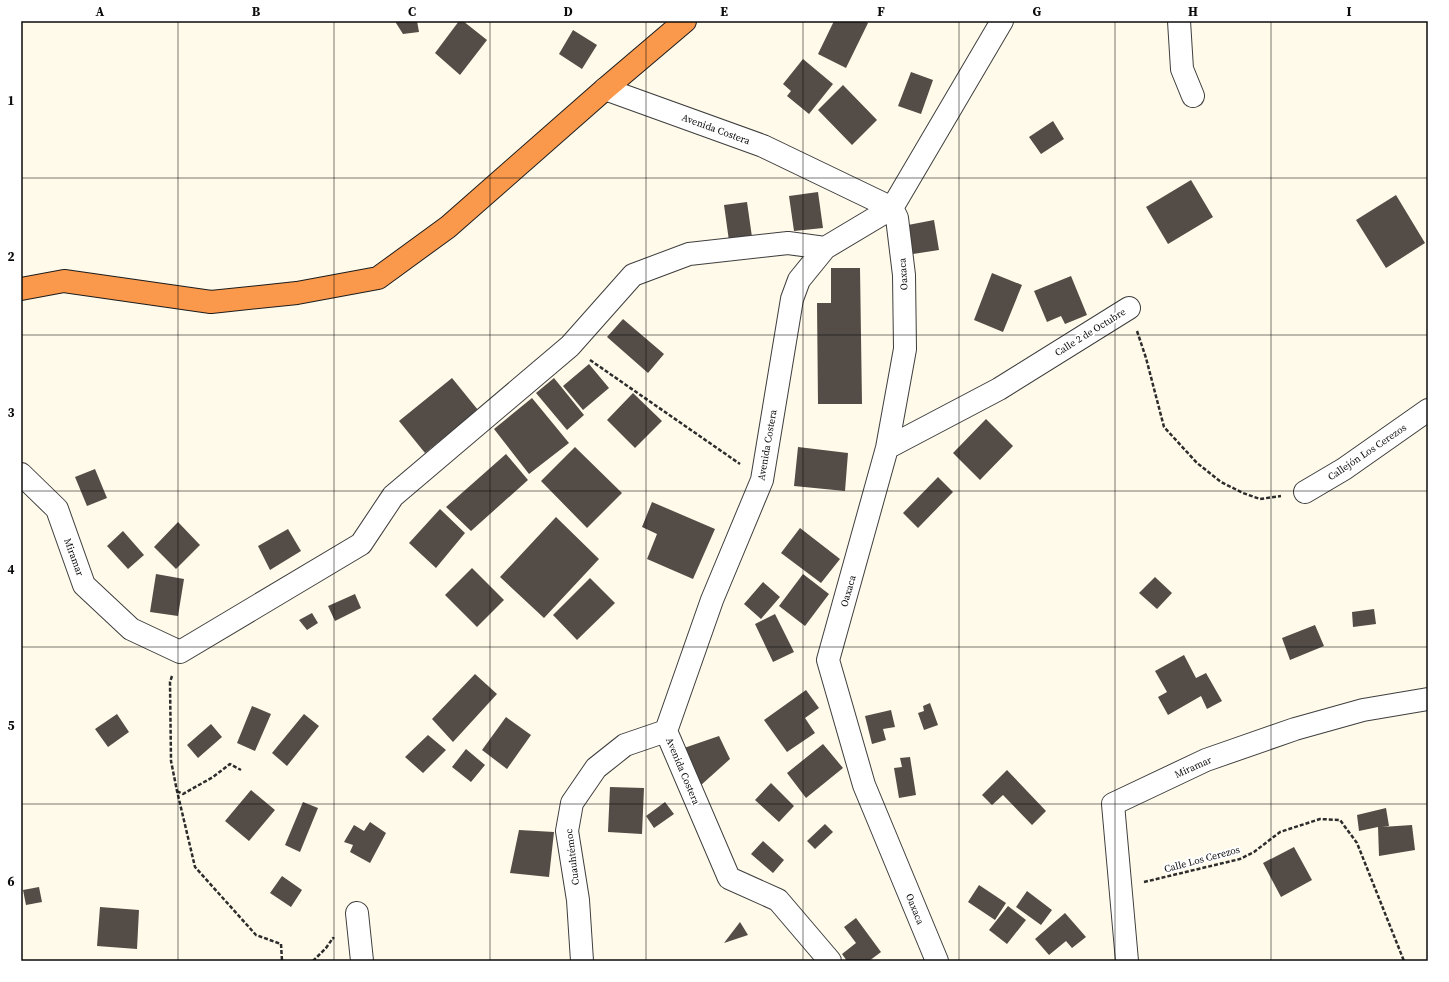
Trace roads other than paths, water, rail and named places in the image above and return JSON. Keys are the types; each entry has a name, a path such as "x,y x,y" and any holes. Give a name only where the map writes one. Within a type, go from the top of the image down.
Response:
{"highway":[{"path":"21,289 64,281 210,302 297,294 378,278 448,228 605,89 685,21"}],"street":[{"path":"892,208 1002,21"},
{"path":"1179,21 1182,69 1193,96"},
{"name":"Avenida Costera","path":"605,89 763,146 892,208"},
{"name":"Avenida Costera","path":"830,961 778,900 729,878 666,731 712,600 762,480 792,299 798,280 825,248 892,208"},
{"name":"Oaxaca","path":"892,208 896,218 904,275 905,349 887,448 828,660 864,785 937,961"},
{"name":"Miramar","path":"21,474 57,509 84,585 131,629 180,652 361,544 393,496 570,346 633,275 689,254 788,243 825,248"},
{"name":"Calle 2 de Octubre","path":"887,448 999,389 1129,308"},
{"name":"Callejón Los Cerezos","path":"1305,492 1344,470 1428,410"},
{"name":"Miramar","path":"1127,961 1113,804 1206,760 1295,729 1363,710 1428,699"},
{"name":"Cuauhtémoc","path":"582,961 578,900 567,831 572,803 596,768 625,745 666,731"},
{"path":"357,913 362,961"}]}
